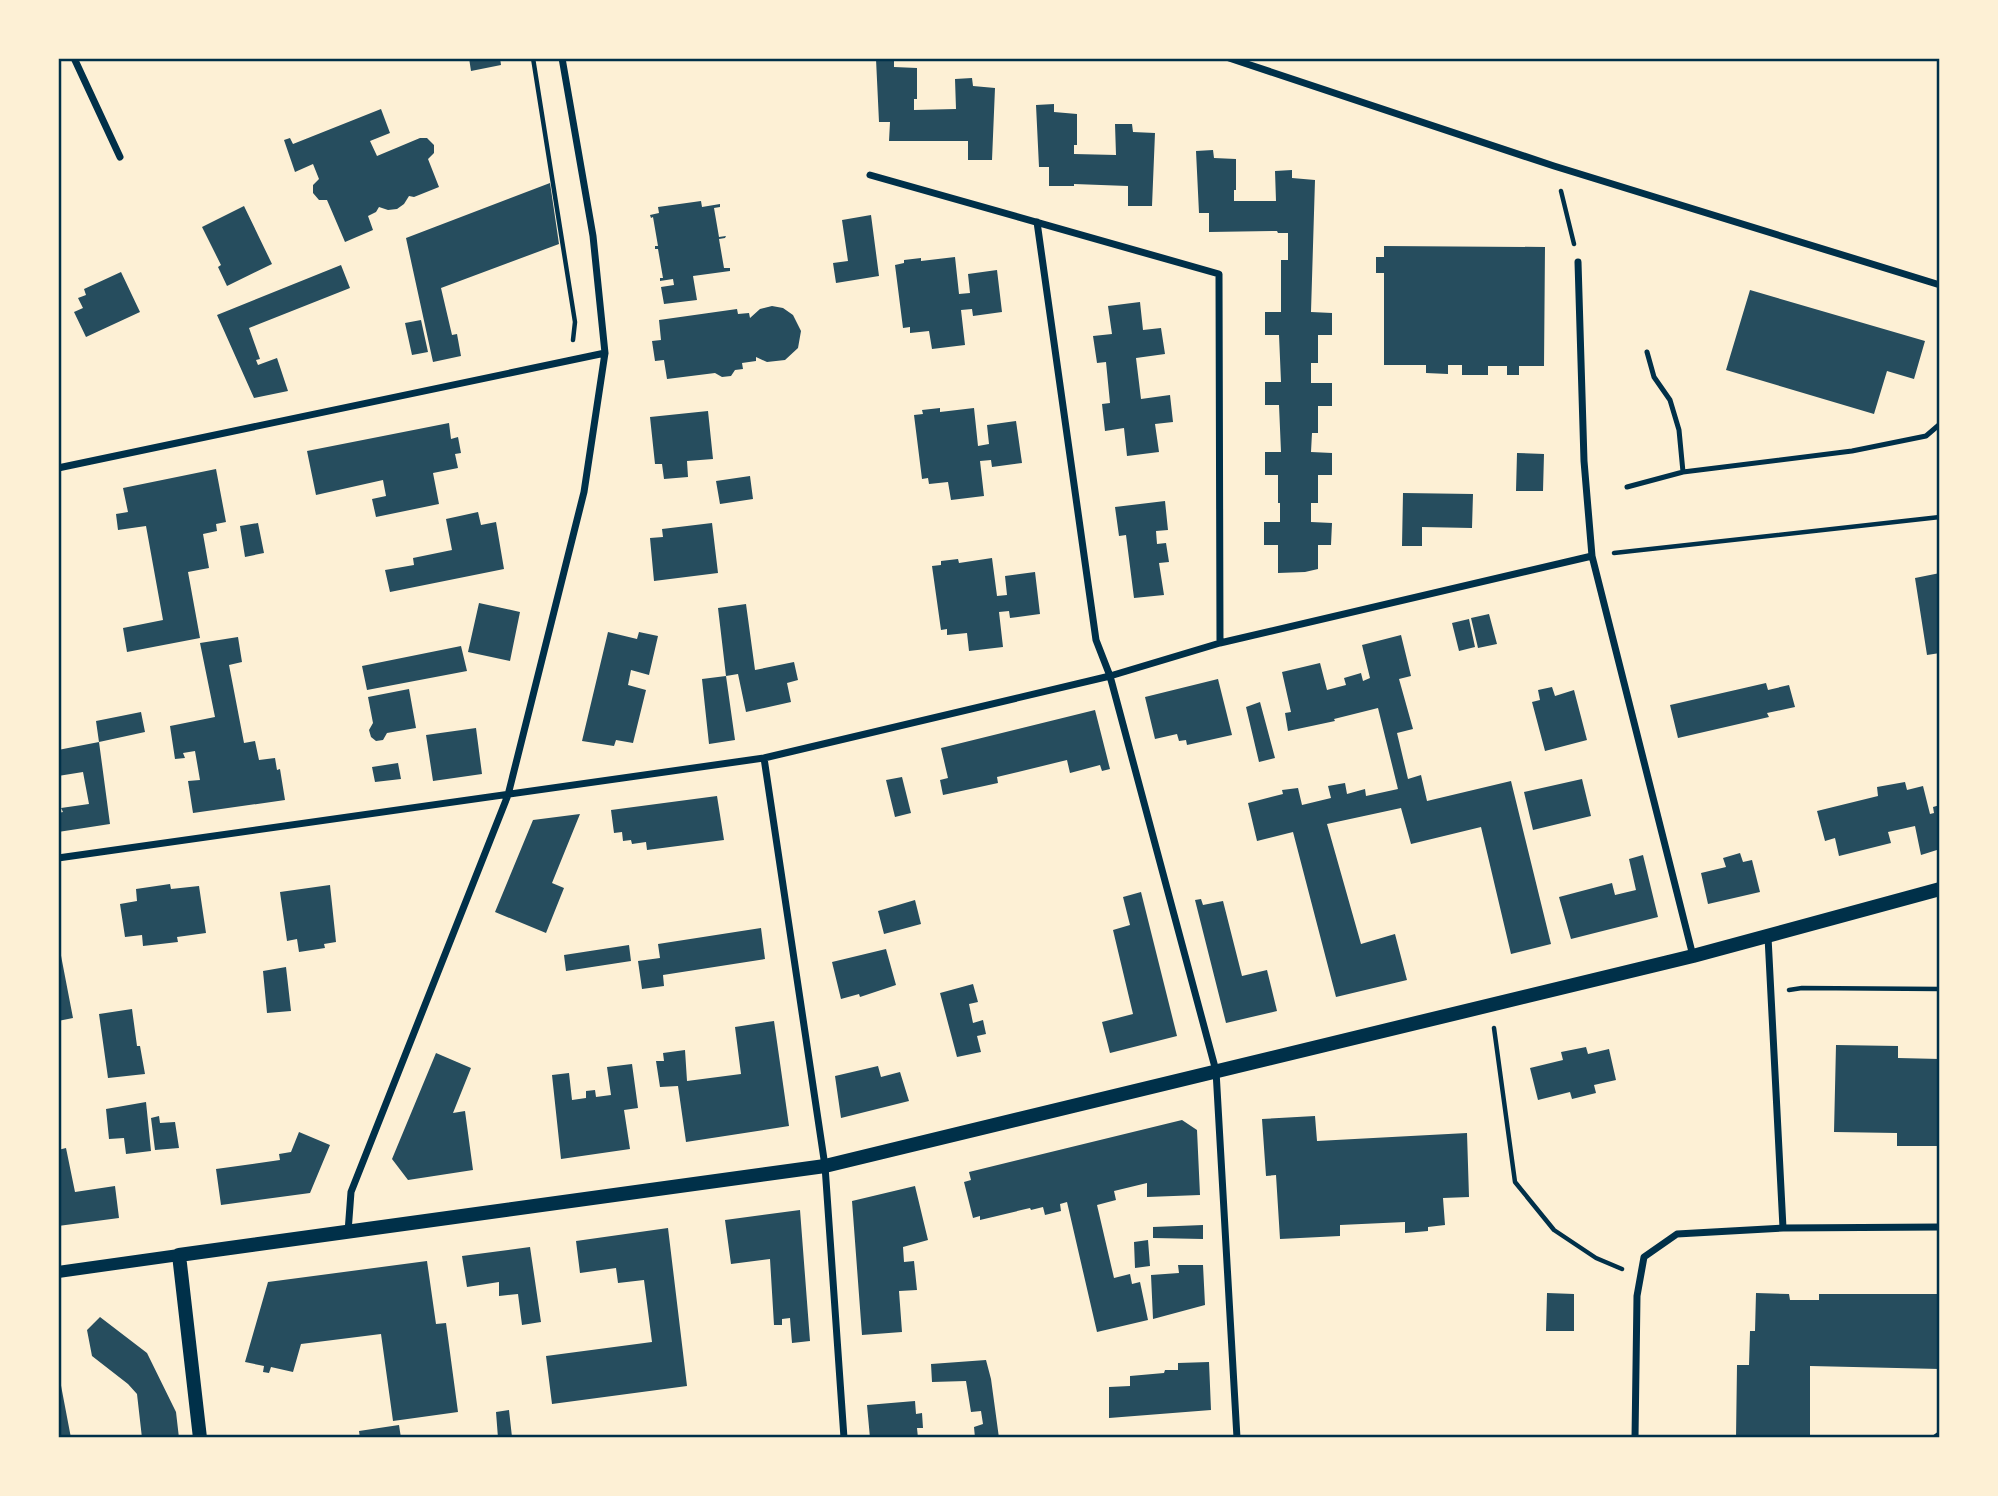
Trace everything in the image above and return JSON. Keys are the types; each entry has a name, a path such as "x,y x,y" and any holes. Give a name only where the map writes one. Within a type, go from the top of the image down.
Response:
{"main road":[{"path":"200,1438 178,1255 825,1166 1693,956 1940,889"}],"street":[{"path":"74,58 120,157"},
{"path":"348,1233 351,1192 508,795 584,492 605,353 593,236 562,58"},
{"path":"1229,58 1554,166 1940,285"},
{"path":"870,175 1219,274 1220,643"},
{"path":"1037,222 1096,640 1110,676 1216,1071 1237,1438"},
{"path":"1578,262 1584,461 1592,556 1693,956"},
{"path":"58,468 605,353"},
{"path":"58,858 764,758 1110,676 1220,643 1592,556"},
{"path":"764,758 825,1166 844,1438"},
{"path":"1768,937 1783,1228"},
{"path":"1635,1438 1639,1276 1644,1257 1677,1234 1783,1228 1940,1227"},
{"path":"58,1272 178,1255"}],"lane":[{"path":"1647,352 1654,377 1670,400 1679,430 1683,472"},
{"path":"1627,487 1683,472 1852,451 1926,436 1940,424"}],"path":[{"path":"533,58 575,322 570,360"},
{"path":"1554,166 1578,262"},
{"path":"1592,556 1940,517"},
{"path":"1771,993 1802,988 1940,989"},
{"path":"1491,1005 1515,1182 1554,1230 1597,1258 1639,1276"},
{"path":"1933,1438 1940,1433"}],"building":[{"path":"469,58 500,58 501,65 471,71"},
{"path":"876,59 894,59 894,67 917,68 917,99 914,99 914,110 956,109 955,79 972,78 973,86 995,88 992,160 968,160 968,141 889,141 890,122 879,122"},
{"path":"1054,104 1054,112 1077,114 1077,145 1074,145 1074,154 1116,155 1115,124 1132,124 1133,132 1155,133 1152,206 1128,206 1128,186 1049,186 1049,167 1039,167 1036,105"},
{"path":"381,109 390,133 370,141 377,156 420,138 427,138 434,145 434,153 428,159 439,187 414,197 409,196 397,209 379,207 368,216 373,230 345,242 327,200 319,200 313,193 313,185 319,179 313,164 295,172 284,140 290,138 293,144"},
{"path":"1213,150 1214,158 1236,159 1234,201 1276,201 1275,171 1292,170 1292,178 1315,180 1311,312 1332,313 1332,335 1318,335 1318,363 1311,363 1311,383 1332,383 1332,406 1318,406 1318,433 1312,433 1311,452 1332,453 1332,475 1318,475 1318,503 1311,503 1311,522 1332,523 1331,545 1318,545 1318,569 1278,573 1278,545 1264,545 1264,522 1280,522 1278,475 1265,475 1265,452 1281,452 1279,405 1265,405 1265,382 1281,382 1279,335 1265,335 1265,312 1281,312 1281,260 1288,260 1288,233 1209,232 1209,213 1199,213 1196,151"},
{"path":"550,183 559,244 441,288 452,335 457,334 461,356 433,362 406,238"},
{"path":"701,201 702,207 720,204 720,207 714,208 719,237 726,236 719,239 724,268 730,268 730,271 693,276 697,300 664,304 661,287 674,285 673,279 660,281 660,278 663,278 658,249 655,249 655,246 658,246 653,217 650,215 659,213 658,207"},
{"path":"244,206 272,264 227,286 218,267 221,265 202,227"},
{"path":"871,215 879,276 836,283 833,263 848,261 842,220"},
{"path":"1384,246 1545,247 1544,366 1519,366 1519,375 1507,375 1507,366 1488,366 1488,375 1462,375 1462,365 1448,365 1448,374 1426,373 1426,365 1384,365 1384,273 1376,273 1376,257 1384,257"},
{"path":"955,257 959,294 970,293 968,274 997,270 1002,312 973,316 972,309 961,310 965,345 932,349 929,331 910,333 910,327 903,328 895,265 904,263 904,260"},
{"path":"341,265 350,288 249,328 260,359 256,360 258,365 277,358 288,391 254,398 217,315"},
{"path":"121,272 140,312 86,337 74,312 83,308 78,298 86,295 84,289"},
{"path":"1750,290 1925,341 1914,379 1887,371 1874,414 1726,370"},
{"path":"1140,302 1143,330 1161,328 1165,354 1136,358 1141,399 1170,395 1173,422 1155,424 1159,452 1127,456 1124,428 1105,431 1102,404 1110,403 1106,362 1097,363 1093,336 1112,334 1108,306"},
{"path":"772,306 783,308 793,315 801,331 798,348 785,360 767,362 756,357 756,361 742,363 743,369 735,370 731,376 722,377 715,373 667,379 664,360 655,361 652,341 661,340 659,320 737,309 738,314 749,313 750,318 760,309"},
{"path":"421,320 428,352 412,355 405,323"},
{"path":"940,408 940,412 974,408 978,446 989,444 987,425 1016,421 1022,463 992,467 991,460 980,461 984,496 951,500 948,482 929,484 928,478 922,479 914,415 923,414 922,410"},
{"path":"708,411 713,459 687,461 688,477 664,479 662,464 655,464 650,417"},
{"path":"449,423 451,439 458,437 461,453 455,454 458,468 433,473 439,504 376,517 372,499 386,496 383,480 316,495 307,451"},
{"path":"1517,453 1544,454 1543,491 1516,491"},
{"path":"216,469 226,522 216,524 217,531 203,534 209,568 188,572 200,638 127,652 123,628 163,620 146,526 118,530 116,514 128,512 123,488"},
{"path":"750,476 753,499 720,504 716,481"},
{"path":"1403,493 1473,494 1472,528 1422,527 1422,546 1402,546"},
{"path":"1165,501 1168,530 1156,531 1157,544 1166,543 1169,562 1159,563 1164,595 1134,598 1126,535 1119,536 1115,507"},
{"path":"478,512 481,525 496,522 504,569 390,592 385,570 414,565 413,558 452,550 446,519"},
{"path":"258,523 264,553 245,557 240,526"},
{"path":"712,523 718,573 654,581 650,538 663,537 662,529"},
{"path":"992,558 997,596 1007,595 1005,576 1035,572 1040,614 1010,618 1009,611 999,612 1003,647 969,651 967,633 947,635 947,629 941,630 932,566 941,565 941,561 958,559 959,563"},
{"path":"1940,573 1940,653 1927,655 1915,578"},
{"path":"479,603 520,612 510,661 468,652"},
{"path":"746,604 755,670 794,662 798,680 787,683 791,702 746,712 738,674 726,676 718,608"},
{"path":"1489,614 1497,644 1478,648 1471,618"},
{"path":"1469,619 1475,647 1459,651 1452,623"},
{"path":"608,632 637,639 639,632 658,636 649,675 631,670 628,685 646,690 633,743 616,740 614,746 582,741"},
{"path":"1401,635 1411,676 1399,679 1413,729 1397,733 1408,779 1421,775 1427,801 1511,781 1551,944 1511,954 1481,827 1411,844 1401,808 1327,824 1361,944 1395,934 1407,980 1336,997 1293,832 1257,841 1248,803 1283,794 1282,790 1298,788 1302,805 1331,798 1328,786 1345,783 1347,794 1365,789 1366,796 1398,789 1378,708 1288,731 1285,713 1291,712 1282,672 1320,663 1327,690 1346,685 1344,678 1361,673 1363,681 1370,678 1362,645"},
{"path":"238,637 242,662 229,665 244,743 255,741 259,760 275,758 277,770 280,769 285,800 193,813 188,781 200,780 195,751 183,753 185,758 175,759 170,726 215,717 200,643"},
{"path":"461,646 467,671 367,690 362,666"},
{"path":"726,676 735,740 709,744 702,679"},
{"path":"1218,679 1232,735 1187,745 1186,740 1179,741 1177,734 1155,739 1145,697"},
{"path":"1766,683 1768,690 1789,685 1795,707 1767,713 1769,717 1678,738 1670,705"},
{"path":"1552,687 1555,696 1574,690 1587,740 1545,751 1532,702 1540,700 1538,690"},
{"path":"409,689 416,728 387,733 383,740 376,741 369,730 373,723 368,697"},
{"path":"1260,702 1275,758 1259,762 1246,707"},
{"path":"1095,710 1110,769 1102,771 1100,765 1070,773 1067,760 997,777 998,783 943,795 940,780 948,778 941,748"},
{"path":"141,712 145,732 99,742 96,721"},
{"path":"476,728 482,774 433,781 426,735"},
{"path":"99,742 110,824 58,832 58,813 63,812 61,808 89,804 83,772 58,776 58,750"},
{"path":"398,763 401,779 375,782 372,767"},
{"path":"902,777 911,813 895,817 886,780"},
{"path":"1582,779 1591,816 1533,830 1524,792"},
{"path":"1905,782 1907,790 1923,786 1930,814 1934,813 1933,807 1940,805 1940,849 1921,855 1915,826 1888,832 1891,843 1839,856 1835,838 1825,841 1817,811 1878,796 1877,787"},
{"path":"717,796 724,840 647,850 646,842 632,844 631,840 623,841 622,832 614,833 611,810"},
{"path":"580,814 552,883 564,888 546,933 495,912 533,820"},
{"path":"1740,853 1743,862 1752,860 1760,892 1708,904 1701,873 1726,867 1723,858"},
{"path":"1643,855 1658,917 1571,939 1559,897 1612,883 1615,895 1636,890 1629,859"},
{"path":"170,884 171,889 199,886 206,933 177,937 178,942 143,946 142,935 125,937 120,904 137,901 136,889"},
{"path":"330,885 336,942 324,944 325,948 299,952 297,939 287,941 280,892"},
{"path":"1141,892 1177,1036 1110,1053 1102,1022 1133,1014 1113,930 1130,925 1123,897"},
{"path":"1201,899 1203,905 1223,901 1242,976 1267,970 1277,1011 1226,1023 1195,900"},
{"path":"915,900 921,924 884,934 878,911"},
{"path":"761,928 765,959 663,975 664,986 642,989 638,961 660,958 658,944"},
{"path":"58,940 73,1018 58,1021"},
{"path":"629,945 631,961 566,971 564,955"},
{"path":"886,949 896,985 860,997 859,994 841,999 832,962"},
{"path":"286,967 291,1011 267,1013 263,971"},
{"path":"973,984 978,1002 969,1004 973,1023 983,1020 986,1034 977,1036 981,1052 957,1057 940,993"},
{"path":"132,1009 137,1046 140,1046 145,1074 108,1078 99,1014"},
{"path":"774,1021 789,1126 686,1142 678,1086 660,1087 656,1061 664,1061 663,1053 685,1050 687,1081 741,1074 735,1027"},
{"path":"1836,1045 1898,1046 1898,1058 1940,1059 1940,1146 1897,1146 1897,1133 1834,1132"},
{"path":"1586,1047 1588,1054 1609,1049 1616,1080 1594,1085 1596,1093 1572,1099 1570,1092 1538,1100 1530,1068 1563,1060 1561,1052"},
{"path":"436,1053 471,1068 453,1113 465,1111 473,1170 408,1180 392,1159"},
{"path":"632,1064 638,1108 624,1110 630,1149 561,1159 552,1075 569,1073 572,1100 586,1098 586,1091 595,1090 596,1097 611,1095 607,1067"},
{"path":"878,1066 881,1077 900,1072 909,1101 841,1118 835,1076"},
{"path":"146,1102 151,1151 126,1154 124,1138 109,1139 106,1109"},
{"path":"159,1116 160,1123 175,1122 179,1148 155,1150 151,1118"},
{"path":"1315,1116 1317,1141 1467,1133 1469,1197 1443,1198 1445,1225 1428,1227 1428,1231 1405,1233 1405,1222 1340,1225 1340,1236 1280,1239 1276,1175 1266,1176 1262,1119"},
{"path":"1182,1120 1197,1130 1200,1195 1147,1197 1147,1183 1114,1191 1116,1200 1097,1205 1114,1278 1130,1274 1132,1284 1140,1282 1148,1320 1097,1332 1067,1202 1060,1204 1061,1211 1045,1215 1043,1207 980,1220 980,1216 973,1218 964,1182 971,1180 969,1172"},
{"path":"299,1132 330,1145 310,1193 221,1205 216,1169 280,1160 279,1154 291,1152"},
{"path":"66,1148 75,1192 115,1186 119,1218 58,1226 58,1150"},
{"path":"915,1186 928,1240 903,1247 904,1262 914,1261 917,1290 899,1291 902,1332 862,1335 852,1201"},
{"path":"800,1210 810,1341 792,1343 790,1318 782,1319 782,1325 774,1325 770,1259 731,1264 725,1220"},
{"path":"1203,1225 1203,1239 1153,1238 1153,1227"},
{"path":"668,1228 687,1386 552,1404 546,1356 652,1342 644,1280 618,1283 616,1268 580,1273 576,1241"},
{"path":"1148,1240 1150,1266 1135,1268 1134,1242"},
{"path":"530,1247 541,1322 522,1325 518,1294 499,1296 499,1282 467,1287 462,1256"},
{"path":"427,1261 436,1324 446,1323 458,1412 393,1421 381,1334 301,1344 293,1372 271,1367 269,1373 263,1372 264,1366 245,1362 268,1282"},
{"path":"1178,1265 1203,1265 1205,1305 1153,1319 1151,1275 1179,1273"},
{"path":"1547,1293 1574,1294 1574,1331 1546,1331"},
{"path":"1756,1293 1789,1294 1790,1300 1819,1300 1819,1294 1940,1294 1940,1369 1810,1366 1810,1438 1736,1438 1737,1365 1749,1365 1750,1331 1755,1331"},
{"path":"100,1317 147,1353 176,1412 179,1438 142,1438 137,1394 92,1356 87,1330"},
{"path":"986,1360 999,1438 975,1438 974,1427 983,1424 981,1411 971,1412 966,1381 932,1382 931,1364"},
{"path":"1209,1362 1211,1410 1109,1418 1109,1387 1130,1386 1130,1376 1178,1370 1178,1363"},
{"path":"59,1375 71,1438 58,1438"},
{"path":"915,1401 916,1414 922,1413 923,1428 917,1428 918,1438 870,1438 867,1405"},
{"path":"509,1410 512,1437 498,1438 496,1412"},
{"path":"399,1425 401,1438 360,1438 359,1431"}]}
